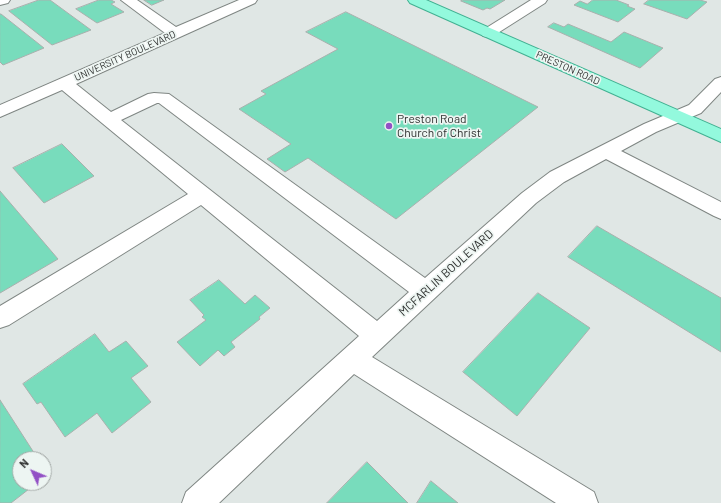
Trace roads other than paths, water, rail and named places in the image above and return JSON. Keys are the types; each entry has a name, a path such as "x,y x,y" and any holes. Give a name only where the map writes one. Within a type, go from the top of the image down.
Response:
{"main road":[{"name":"PRESTON ROAD","path":"415,0 721,136"}],"street":[{"path":"0,1 4,0"},
{"path":"128,0 176,34"},
{"name":"UNIVERSITY BOULEVARD","path":"0,112 250,0"},
{"path":"488,33 540,0"},
{"name":"MCFARLIN BOULEVARD","path":"197,503 425,291 535,194 557,177 650,128 695,109 721,82"},
{"path":"65,84 377,336"},
{"path":"108,120 154,98 163,98 425,291"},
{"path":"607,152 721,210"},
{"path":"0,318 202,195"},
{"path":"352,359 583,503"}],"place":[{"name":"Preston Road Church of Christ","path":"389,126"}]}
